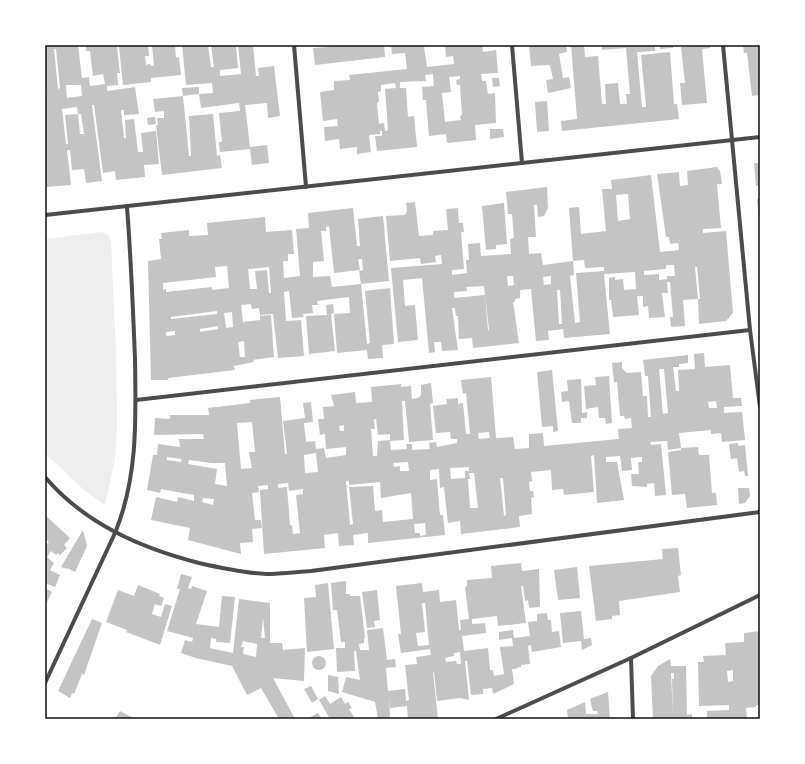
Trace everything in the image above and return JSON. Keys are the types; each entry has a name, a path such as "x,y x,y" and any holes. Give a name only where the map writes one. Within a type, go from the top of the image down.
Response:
{"street":[{"path":"294,45 306,187"},
{"path":"512,45 522,163"},
{"path":"723,45 750,330 760,407"},
{"path":"45,215 760,137"},
{"path":"45,683 115,533 123,513 131,482 134,454 136,400 132,283 127,207"},
{"path":"136,400 750,330"},
{"path":"45,476 56,489 79,510 115,533 168,555 233,571 266,574 311,571 760,512"},
{"path":"496,719 631,658 760,595"},
{"path":"631,658 633,719"}],"shaded area":[{"path":"102,232 108,235 111,241 116,353 117,424 115,459 105,505 85,491 45,453 45,239"}],"building":[{"path":"45,45 78,45 82,78 89,77 90,86 105,84 103,74 93,76 90,51 86,51 86,45 148,45 149,56 145,56 146,65 150,64 150,66 154,66 152,45 175,45 176,58 179,57 181,75 151,78 151,82 123,85 119,47 117,47 120,73 117,73 118,85 107,86 107,91 135,87 139,114 124,115 124,110 121,110 124,138 126,138 125,120 134,119 138,152 143,152 141,133 156,131 159,164 144,165 145,177 116,180 115,171 103,173 94,105 92,105 102,181 86,183 84,169 72,170 70,150 67,150 71,185 45,187 45,98 47,97 45,89","holes":["54,49 56,49 60,88 58,89","66,85 81,85 82,96 67,98","77,107 78,114 65,115 68,144 66,144 62,109","78,114 81,114 84,134 80,134"]},
{"path":"182,45 208,45 211,67 214,67 211,45 236,45 238,68 220,70 220,76 241,74 238,45 253,45 256,76 259,76 258,68 274,66 280,116 268,118 267,103 245,105 250,147 267,145 269,163 252,165 250,149 220,152 219,142 222,142 219,113 240,111 239,103 201,108 199,94 213,93 212,83 186,85"},
{"path":"329,45 384,45 385,57 315,65 313,48 329,47"},
{"path":"391,45 432,45 424,47 427,67 454,64 453,56 446,57 445,45 482,45 483,52 496,50 498,73 481,74 482,81 486,81 488,94 495,93 496,123 475,125 476,140 447,143 446,134 429,136 426,100 423,100 422,87 434,86 433,74 425,75 426,81 400,82 400,88 406,88 408,117 414,116 417,147 377,151 375,136 382,136 382,131 380,131 380,134 369,135 371,152 357,154 357,147 340,149 339,139 325,141 324,127 338,126 337,119 323,121 320,92 334,90 334,81 350,80 349,75 407,69 405,53 392,54","holes":["460,76 460,79 456,80 457,85 460,85 461,120 445,122 442,93 451,92 449,77","395,83 396,88 385,89 388,130 385,131 384,123 379,124 377,103 379,102 378,92 381,91 381,85"]},
{"path":"529,45 566,45 567,52 559,54 563,78 569,77 571,88 548,93 546,80 553,79 550,65 531,66"},
{"path":"571,45 584,45 585,57 598,56 602,104 606,104 605,84 618,83 620,104 627,104 626,94 630,94 626,48 602,50 602,45 655,45 655,51 637,52 642,107 646,107 641,55 670,52 674,104 677,104 679,119 562,131 561,121 577,119"},
{"path":"660,45 673,45 673,48 660,49"},
{"path":"710,45 710,48 702,49 707,103 682,105 680,83 685,83 681,47"},
{"path":"743,45 760,45 760,95 752,96 747,53 744,53"},
{"path":"492,78 499,78 500,86 493,87"},
{"path":"199,87 199,94 183,96 182,88"},
{"path":"183,96 189,156 191,156 189,116 213,114 217,156 220,155 222,168 162,175 156,125 158,125 157,118 164,118 164,111 155,112 153,99"},
{"path":"547,101 549,131 537,132 535,102"},
{"path":"155,117 156,124 148,125 147,118"},
{"path":"490,129 503,129 504,137 490,139"},
{"path":"754,163 760,163 760,185 756,186"},
{"path":"717,167 720,171 722,184 717,184 721,228 703,229 703,233 726,231 733,313 726,321 699,324 698,299 683,300 685,326 671,327 670,317 673,317 670,282 667,282 668,293 662,293 665,317 649,318 648,306 643,307 643,296 637,296 639,315 613,317 611,300 609,300 609,278 615,277 615,280 623,279 624,290 636,289 635,272 604,274 610,334 564,338 563,329 548,331 549,340 536,341 531,289 520,290 520,298 515,299 515,302 513,302 519,343 473,348 472,338 459,339 458,316 456,316 455,308 452,308 458,350 442,351 441,342 434,342 435,352 429,353 422,278 403,280 405,306 415,305 418,340 398,342 391,268 442,264 441,255 435,256 436,262 421,264 420,258 390,261 386,216 405,215 407,211 406,203 415,202 419,236 433,235 433,231 448,230 446,209 458,208 459,223 463,223 464,232 461,232 464,269 452,270 452,275 467,273 466,260 469,260 468,244 480,243 481,256 511,254 510,239 514,238 512,214 508,214 506,192 547,187 548,208 544,216 538,217 537,205 534,205 536,237 528,237 529,254 541,253 543,265 573,261 569,208 579,207 581,234 606,231 602,189 612,189 611,180 651,175 660,252 679,250 678,243 670,244 669,237 666,237 657,174 679,172 680,186 688,185 687,171","holes":["628,194 630,219 618,221 616,195","584,260 585,268 604,267 604,271 576,273 580,322 575,323 570,276 574,275 573,261","666,265 674,265 675,276 667,276 667,279 659,280 659,274 644,275 644,271 666,269","695,267 697,267 700,299 698,299","507,276 513,276 514,285 508,286","551,276 551,284 544,285 543,277","484,286 489,330 485,295 454,298 454,292 467,291 466,287","557,290 560,290 562,324 559,324"]},
{"path":"760,198 760,220 759,220 757,199"},
{"path":"504,203 507,244 496,245 496,249 486,250 482,206"},
{"path":"353,208 357,246 360,246 358,219 383,216 389,281 361,284 367,344 370,343 365,291 390,288 394,344 382,345 383,358 368,359 367,350 337,353 334,314 350,313 349,297 317,301 318,305 312,305 313,313 303,314 304,317 292,318 289,291 284,292 286,321 301,320 304,356 278,358 273,314 260,315 259,308 252,309 251,304 241,305 243,322 260,320 260,316 271,315 274,357 253,360 254,362 234,366 235,370 168,378 168,380 151,380 148,261 161,259 159,239 162,239 161,233 189,230 189,236 208,235 207,223 265,217 266,232 292,230 294,254 288,254 288,261 283,261 284,278 300,276 296,229 309,228 308,213","holes":["329,226 334,273 360,270 358,259 362,259 363,270 359,271 361,284 332,287 330,276 313,277 313,262 324,261 321,231 326,231 326,227","227,266 229,288 212,290 212,287 166,292 166,289 163,290 163,283 216,277 215,267","269,267 271,293 269,293 267,270 255,271 257,289 250,289 248,269","217,311 217,314 171,319 171,317","232,312 233,327 226,328 224,313","218,326 218,329 200,332 200,329","175,331 175,335 166,336 166,332","244,341 245,357 240,357 238,342"]},
{"path":"333,304 334,313 331,314 335,351 309,354 306,316 327,315 326,305"},
{"path":"704,353 705,367 730,365 733,398 741,398 742,406 724,407 724,413 742,412 745,440 722,442 721,433 711,434 711,430 679,433 681,448 668,450 667,441 650,442 651,445 661,444 666,495 655,496 654,483 647,484 647,487 632,486 631,474 639,474 638,462 642,462 642,457 631,458 632,470 622,471 620,456 606,457 606,462 617,462 624,500 597,503 594,455 591,456 594,492 564,495 563,489 552,490 551,470 531,472 532,481 529,482 530,491 533,491 534,497 531,498 532,514 519,516 520,527 461,534 460,521 448,523 444,487 440,488 439,469 430,470 430,480 437,479 440,515 443,515 445,535 368,543 368,533 353,535 354,545 339,546 338,533 324,535 325,548 264,554 260,490 268,489 268,485 258,486 259,492 252,493 255,520 261,520 262,528 252,529 253,542 240,543 241,554 188,540 190,528 151,520 156,497 177,502 178,497 194,501 194,495 161,489 160,493 147,490 153,455 157,455 158,444 180,447 179,439 204,439 203,434 154,435 155,418 170,419 170,415 209,415 208,408 250,403 250,400 280,397 285,454 287,454 283,421 305,418 303,403 311,402 313,422 304,423 306,442 315,441 316,449 324,448 326,458 346,455 346,447 326,449 325,434 320,435 318,419 324,419 323,407 334,406 331,395 355,392 356,403 372,402 371,387 401,384 401,387 411,386 412,399 418,398 421,395 421,385 431,383 433,403 430,404 433,440 409,442 405,401 402,401 404,440 390,441 391,450 407,449 406,444 412,444 412,450 430,449 429,443 436,442 437,447 457,443 457,439 451,439 450,432 436,433 433,406 447,404 446,399 458,398 458,404 463,403 466,434 470,434 466,393 463,394 461,380 491,377 496,438 513,437 515,449 529,448 529,434 543,433 544,446 619,439 618,429 632,428 631,418 625,419 624,416 620,416 617,382 614,382 612,363 622,362 622,368 627,373 641,372 643,396 647,396 648,417 651,417 648,376 645,376 643,360 688,355 688,363 679,364 679,367 673,367 676,391 679,391 678,370 695,369 694,354","holes":["659,369 664,369 668,413 663,414","716,401 717,408 709,408 708,402","374,419 376,419 378,435 390,434 390,440 378,441 377,456 373,456 371,429 375,429","252,422 255,452 249,452 252,468 241,469 237,423","344,425 344,431 340,431 339,426","489,432 490,438 479,439 478,433","316,453 318,472 305,473 304,455","167,457 182,459 181,462 167,460","189,460 225,463 227,486 215,484 217,469 188,464","408,462 409,471 400,471 400,466 394,467 393,463","469,467 469,471 465,471 465,478 451,479 450,468","469,473 474,473 478,508 470,508 468,479 470,479","500,478 503,478 506,515 504,516","346,481 349,481 349,485 380,482 381,498 411,493 413,519 383,522 382,510 375,511 373,486 349,487 353,524 350,525","288,483 289,491 303,489 303,494 296,495 300,533 293,534 292,525 290,525 287,487 278,488 278,484","203,498 214,499 213,505 202,502","425,523 426,535 420,536 420,533 415,533 414,524"]},
{"path":"552,370 558,431 553,432 553,426 542,427 537,372"},
{"path":"609,376 612,423 606,424 605,418 599,418 598,407 586,409 584,386 596,385 595,377"},
{"path":"581,379 582,413 587,412 587,418 581,418 581,423 572,423 569,401 562,402 561,392 568,391 567,380"},
{"path":"738,443 738,446 745,445 748,476 745,476 744,471 739,472 737,458 731,459 729,444"},
{"path":"698,447 699,455 709,455 712,493 716,493 717,505 687,508 685,494 672,495 668,452 681,450 681,448"},
{"path":"738,488 749,488 750,496 745,503 739,504"},
{"path":"45,515 70,538 64,545 67,548 60,555 58,553 56,555 51,551 47,557 54,563 50,570 60,575 55,587 45,583 45,546 49,542 45,539"},
{"path":"83,530 87,546 75,572 61,567"},
{"path":"678,548 681,575 678,576 680,592 619,601 620,615 612,616 612,619 596,621 589,566 663,559 662,549"},
{"path":"521,563 522,571 539,569 540,607 529,608 528,600 525,601 523,586 521,586 526,623 498,626 497,616 472,619 472,624 485,623 486,633 462,636 464,651 488,648 490,670 493,670 494,676 504,674 500,647 513,646 512,638 499,640 499,632 513,630 514,638 530,636 528,622 537,621 537,614 547,613 548,620 551,620 552,632 559,631 561,647 532,652 531,645 528,646 530,664 521,665 521,667 516,668 517,669 512,669 514,684 493,694 492,688 483,689 483,694 471,695 467,661 465,661 469,700 460,698 437,701 434,672 438,719 408,719 407,706 390,708 389,697 390,717 378,719 375,702 342,692 346,677 360,680 356,651 354,651 355,671 337,672 336,648 345,648 345,642 341,642 337,610 333,610 331,583 346,581 346,594 350,594 350,596 360,596 365,638 364,643 359,644 360,650 369,650 367,630 383,628 387,660 395,659 396,667 386,668 388,691 405,689 406,701 409,700 405,665 417,664 416,657 431,655 430,649 401,653 398,634 401,634 396,586 422,583 423,592 439,590 440,602 456,600 459,630 461,630 460,620 469,619 465,587 467,586 467,580 492,578 491,566","holes":["422,603 425,603 429,645 418,646 416,633 425,632","460,652 461,664 457,664 456,661 446,662 445,658 454,656 454,653"]},
{"path":"577,567 580,598 558,600 554,570"},
{"path":"181,574 192,577 188,588 191,589 192,586 207,591 196,624 219,627 222,596 235,597 230,643 216,642 216,639 211,638 210,648 233,653 239,599 270,603 270,643 282,643 283,650 305,648 304,681 273,678 295,719 279,719 261,688 247,695 232,666 181,653 185,640 192,642 193,638 167,631 180,589 177,589","holes":["263,618 265,638 261,638","243,641 257,644 256,657 243,654 244,647 241,647"]},
{"path":"328,583 334,649 307,652 304,598 316,597 315,585"},
{"path":"138,585 160,594 159,596 164,598 161,606 155,604 152,614 161,617 165,604 172,606 160,645 126,632 127,630 106,622 118,590 134,596"},
{"path":"45,588 52,592 45,606"},
{"path":"377,590 380,620 374,621 375,627 367,628 362,592"},
{"path":"581,611 584,639 591,638 592,645 582,650 581,641 563,643 560,613"},
{"path":"92,619 102,623 84,675 82,674 74,694 72,693 70,698 58,691"},
{"path":"760,631 760,705 746,708 747,719 707,719 707,711 729,710 729,705 699,706 698,662 704,662 703,656 726,655 725,643 744,642 744,633","holes":["733,670 733,681 728,682 727,671"]},
{"path":"319,656 324,658 326,663 324,668 319,670 314,668 312,663 314,658"},
{"path":"670,659 671,666 686,666 687,715 692,714 692,719 653,719 651,676 658,666","holes":["671,673 674,673 674,679 672,679 673,716"]},
{"path":"328,675 338,677 339,694 328,691"},
{"path":"311,686 318,699 312,703 304,689"},
{"path":"608,692 610,719 568,719 567,710 585,702 586,714 598,714 597,711 593,711 590,699"},
{"path":"325,696 330,704 341,697 345,704 348,702 352,708 349,709 355,719 330,719 319,700"},
{"path":"120,711 135,719 115,719"},
{"path":"318,713 322,719 307,719"}]}
